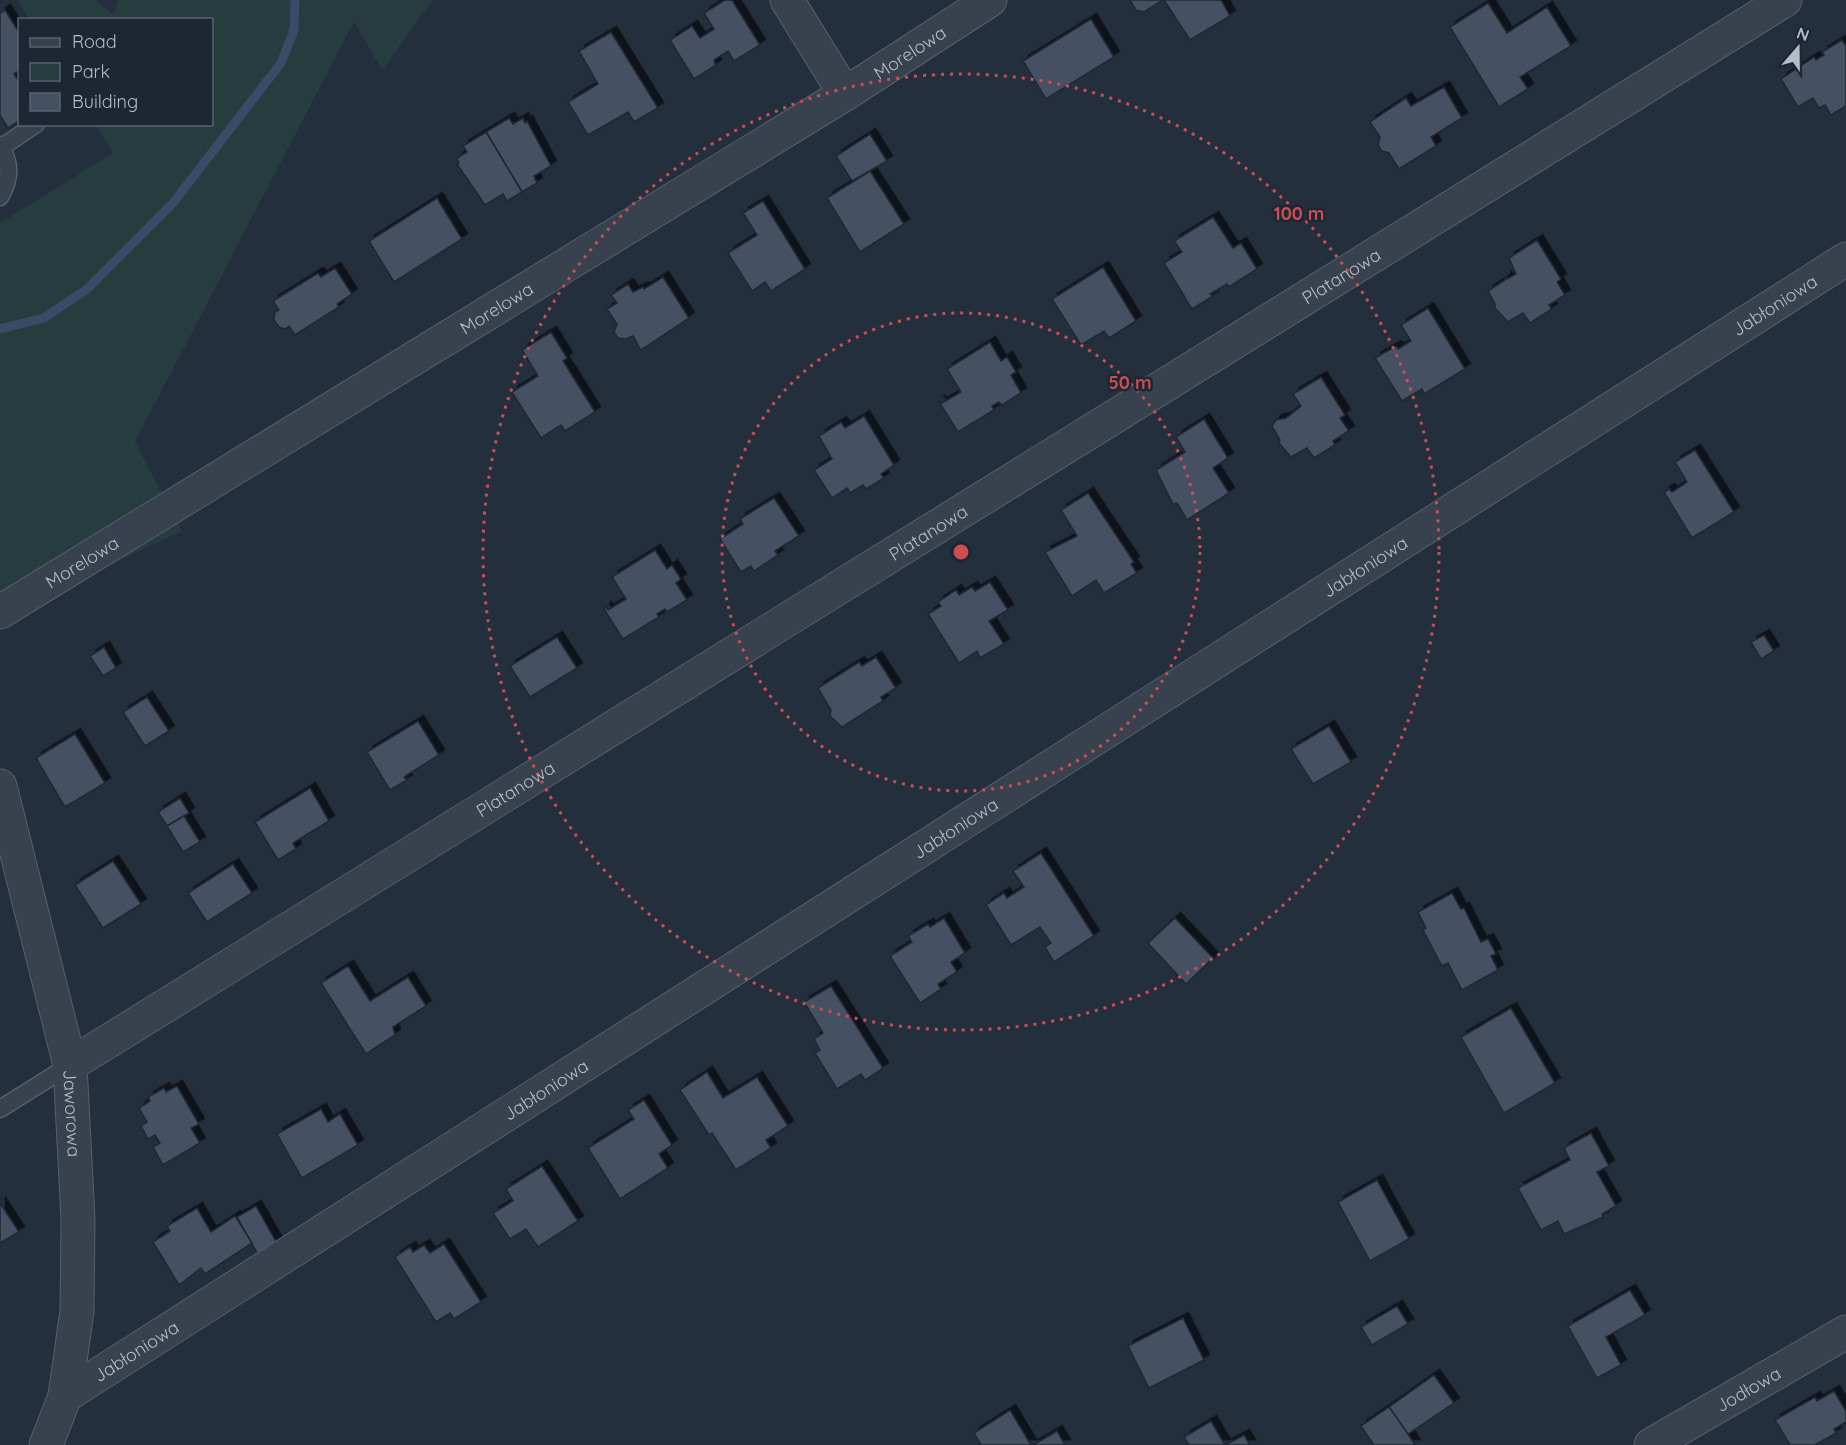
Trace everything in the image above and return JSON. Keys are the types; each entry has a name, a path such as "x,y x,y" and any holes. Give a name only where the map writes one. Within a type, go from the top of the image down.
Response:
{"street":[{"path":"787,0 845,94"},
{"name":"Morelowa","path":"0,612 845,94 990,0"},
{"name":"Platanowa","path":"70,1065 1785,0"},
{"name":"Jabłoniowa","path":"65,1396 1846,259"},
{"name":"Jaworowa","path":"0,786 70,1065 78,1219 77,1311 65,1396 46,1445"},
{"name":"Jodłowa","path":"1651,1445 1846,1332"}],"lane":[{"path":"0,197 8,183 9,164 1,146 33,126"},
{"path":"0,1109 70,1065"}],"green space":[{"path":"17,0 96,0 113,15 118,0 433,0 382,70 354,22 135,442 182,531 33,601 0,612 0,223 113,153 97,126 213,126 213,18 28,18"}],"building":[{"path":"725,0 732,0 760,45 734,61 728,51 714,60 716,65 694,79 670,40 692,26 700,38 714,29 704,13"},
{"path":"1130,0 1163,0 1144,12 1136,10"},
{"path":"1164,0 1221,0 1230,16 1190,40"},
{"path":"1488,3 1507,33 1547,7 1571,46 1520,77 1528,89 1499,107 1450,27"},
{"path":"5,10 18,31 18,71 14,74 18,80 18,121 8,128 0,115 0,13"},
{"path":"1091,19 1114,57 1046,99 1023,61"},
{"path":"611,32 658,108 634,122 628,112 588,135 568,102 598,84 579,51"},
{"path":"1842,40 1846,46 1846,106 1831,115 1825,105 1819,108 1813,98 1798,107 1781,79 1814,57 1816,60 1824,55 1822,52"},
{"path":"1444,87 1462,118 1431,137 1436,146 1399,169 1389,153 1382,151 1378,145 1380,137 1370,122 1406,98 1411,106"},
{"path":"509,118 513,124 523,118 525,123 527,121 551,166 534,176 537,183 522,192 486,132"},
{"path":"486,132 522,192 507,201 503,194 485,205 457,164 459,163 457,158 467,152 463,146"},
{"path":"870,134 887,161 852,181 836,156"},
{"path":"870,171 904,224 860,252 827,198"},
{"path":"437,198 462,239 394,282 369,241"},
{"path":"763,201 805,269 771,291 765,282 752,291 728,253 757,235 743,213"},
{"path":"1213,217 1233,248 1241,243 1257,269 1229,287 1227,284 1210,294 1213,296 1192,309 1164,263 1182,252 1174,241"},
{"path":"1537,240 1561,279 1557,282 1565,295 1549,305 1552,309 1530,323 1523,313 1508,322 1495,308 1488,291 1506,277 1507,279 1516,274 1509,258"},
{"path":"1103,267 1136,321 1109,338 1104,331 1081,345 1052,299"},
{"path":"335,268 352,294 337,304 339,307 295,335 289,326 285,329 279,327 274,320 275,312 279,310 273,301 318,273 321,277"},
{"path":"663,277 689,318 641,350 633,336 626,339 618,338 614,332 617,324 607,309 617,303 611,295 628,284 633,292 643,287 644,289"},
{"path":"1428,308 1465,369 1424,394 1422,389 1402,401 1375,358 1396,346 1398,349 1411,341 1401,325"},
{"path":"551,332 567,358 563,361 595,412 565,431 561,425 541,438 512,392 538,376 522,350"},
{"path":"990,342 1001,361 1007,357 1016,372 1011,375 1021,393 1002,405 999,402 992,406 994,410 958,432 938,400 942,403 961,392 947,369"},
{"path":"1321,377 1345,415 1340,418 1349,431 1333,441 1335,445 1314,458 1307,448 1291,457 1279,443 1280,440 1272,426 1276,420 1286,418 1301,406 1293,394"},
{"path":"864,416 894,465 881,474 884,478 866,489 863,485 850,493 847,488 832,498 814,470 832,459 819,436 841,422 845,428"},
{"path":"1204,419 1228,458 1213,468 1229,493 1187,520 1177,503 1173,504 1156,470 1185,452 1176,437"},
{"path":"1695,450 1734,512 1692,538 1664,492 1669,489 1672,492 1687,482 1675,462"},
{"path":"1088,493 1134,562 1131,564 1137,573 1104,593 1096,580 1072,596 1045,552 1077,536 1061,510"},
{"path":"774,498 799,536 775,551 778,555 754,571 751,566 741,572 720,539 743,524 740,519"},
{"path":"655,550 667,569 672,565 681,579 676,583 687,600 667,612 665,609 657,614 659,617 623,639 604,609 606,607 608,610 626,599 612,577"},
{"path":"990,582 1008,610 989,621 1004,644 980,658 977,651 959,663 928,614 941,606 938,602 956,590 959,595 972,587 975,591"},
{"path":"1764,635 1774,651 1761,659 1751,642"},
{"path":"557,637 577,668 530,697 510,666"},
{"path":"104,647 116,668 103,676 90,656"},
{"path":"876,657 896,688 881,697 883,701 842,727 830,716 831,710 818,688 859,662 862,666"},
{"path":"147,697 169,731 145,746 123,712"},
{"path":"418,721 439,755 404,777 407,780 390,790 367,752"},
{"path":"1329,726 1351,762 1313,784 1291,749"},
{"path":"75,734 105,783 65,807 36,758"},
{"path":"310,788 329,821 293,843 296,849 278,860 255,822"},
{"path":"180,798 189,813 167,826 158,812"},
{"path":"184,816 200,842 183,852 167,826"},
{"path":"1041,853 1094,936 1054,962 1045,947 1051,943 1040,927 1011,945 986,905 1004,893 1007,898 1024,887 1013,871"},
{"path":"113,861 141,904 103,928 75,885"},
{"path":"233,864 252,893 207,922 188,893"},
{"path":"1452,893 1461,909 1464,908 1481,942 1488,939 1496,954 1491,956 1498,970 1462,990 1448,963 1442,966 1423,930 1426,928 1418,912"},
{"path":"944,918 965,953 951,962 957,972 938,984 941,989 920,1003 890,956 912,942 908,936"},
{"path":"1175,918 1213,958 1186,984 1148,943"},
{"path":"348,966 370,1001 408,977 426,1006 393,1027 395,1035 366,1054 321,983"},
{"path":"831,986 883,1068 865,1080 861,1074 837,1089 815,1053 820,1050 814,1039 823,1033 804,1002"},
{"path":"1511,1008 1555,1083 1504,1113 1461,1037"},
{"path":"707,1072 723,1098 757,1077 788,1126 766,1140 771,1148 736,1170 712,1133 709,1135 680,1090"},
{"path":"177,1086 199,1124 191,1128 200,1143 163,1165 153,1147 160,1143 155,1135 148,1139 141,1126 147,1122 139,1108 150,1101 148,1097 164,1088 166,1092"},
{"path":"644,1100 672,1145 659,1154 668,1168 620,1199 588,1148 634,1119 628,1110"},
{"path":"321,1109 328,1122 340,1114 358,1145 302,1178 277,1134"},
{"path":"1591,1133 1609,1166 1597,1172 1616,1206 1602,1214 1603,1217 1564,1234 1558,1221 1541,1230 1518,1188 1570,1160 1564,1148"},
{"path":"542,1166 578,1221 538,1247 526,1229 510,1239 493,1213 513,1201 506,1189"},
{"path":"1377,1180 1409,1239 1370,1261 1338,1202"},
{"path":"0,1203 19,1232 0,1243"},
{"path":"256,1206 279,1247 260,1258 237,1217"},
{"path":"197,1208 211,1232 235,1216 252,1243 205,1274 201,1268 179,1285 153,1242 170,1231 167,1226"},
{"path":"444,1244 481,1302 454,1319 450,1313 436,1322 395,1257 410,1247 413,1252 424,1245 430,1253"},
{"path":"1630,1290 1645,1315 1606,1337 1621,1365 1597,1378 1568,1326"},
{"path":"1397,1306 1408,1324 1372,1345 1361,1327"},
{"path":"1183,1318 1204,1360 1149,1388 1128,1346"},
{"path":"1434,1375 1454,1403 1408,1434 1389,1407"},
{"path":"1834,1391 1846,1411 1846,1422 1834,1429 1836,1433 1815,1445 1790,1445 1775,1420 1815,1397 1817,1401"},
{"path":"1389,1407 1415,1445 1374,1445 1361,1426"},
{"path":"1010,1410 1031,1445 981,1445 974,1433"},
{"path":"1211,1421 1225,1445 1189,1445 1184,1437"},
{"path":"1057,1431 1065,1445 1033,1445"},
{"path":"1244,1435 1250,1445 1225,1445"}],"waterway":[{"path":"0,329 44,318 87,289 173,203 281,63 294,30 295,0"}]}
